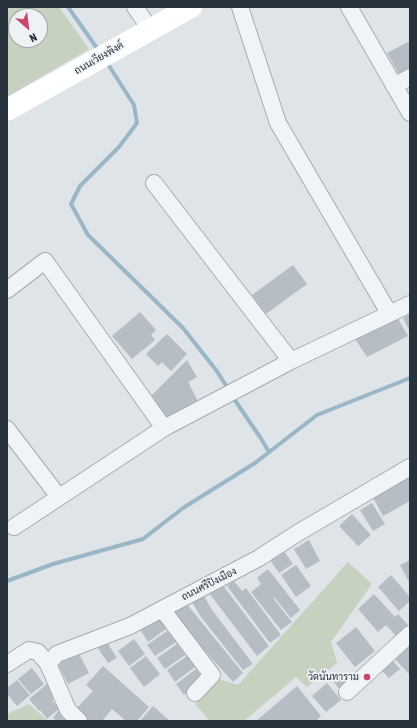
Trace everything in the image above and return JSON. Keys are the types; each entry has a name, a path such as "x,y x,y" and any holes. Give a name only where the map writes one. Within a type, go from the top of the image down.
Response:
{"street":[{"path":"135,7 150,30"},
{"name":"ถนนเวียงพิงค์","path":"7,110 191,7"},
{"path":"240,7 278,123 389,313"},
{"path":"349,7 410,113"},
{"path":"394,86 410,77"},
{"path":"154,183 291,361"},
{"path":"7,290 45,262 164,428"},
{"path":"14,527 164,428 291,361 410,304"},
{"path":"7,429 59,497"},
{"name":"ถนนศรีปิงเมือง","path":"48,664 57,654 130,626 259,558 296,534 410,467"},
{"path":"162,609 212,675 195,693"},
{"path":"347,692 410,634"},
{"path":"7,664 29,650 38,652 48,664 68,710 79,721"}],"green space":[{"path":"7,7 59,7 89,49 7,97"},
{"path":"348,562 372,584 331,642 337,663 307,687 296,677 244,721 210,721 195,704 219,679 238,685"},
{"path":"29,704 48,721 7,721 7,714"}],"building":[{"path":"410,41 410,73 401,78 387,53"},
{"path":"293,265 307,284 266,314 252,295"},
{"path":"140,312 156,330 151,335 155,340 132,359 112,336"},
{"path":"410,314 410,332 403,318"},
{"path":"397,317 408,336 367,357 355,339"},
{"path":"167,334 187,354 171,371 162,362 158,366 146,354"},
{"path":"187,360 197,377 188,382 198,401 166,418 149,398"},
{"path":"410,472 410,501 383,516 371,494"},
{"path":"372,503 385,524 373,531 360,510"},
{"path":"352,514 371,535 358,546 339,526"},
{"path":"309,540 320,561 306,569 294,549"},
{"path":"282,548 293,564 279,573 268,557"},
{"path":"410,560 410,584 400,565"},
{"path":"296,565 311,586 296,597 281,575"},
{"path":"268,569 300,610 291,618 274,597 273,598 292,622 281,630 251,592 261,584 257,578"},
{"path":"391,575 410,597 410,601 399,611 378,587"},
{"path":"234,581 242,591 246,588 281,635 270,643 227,586"},
{"path":"221,583 269,646 257,656 209,593"},
{"path":"374,594 395,617 398,614 408,625 396,636 386,625 378,632 358,609"},
{"path":"204,596 212,610 253,664 243,670 201,617 192,602"},
{"path":"185,602 243,673 233,682 206,652 202,655 169,612"},
{"path":"159,617 166,629 148,642 140,629"},
{"path":"356,627 375,651 355,667 336,643"},
{"path":"167,631 176,642 155,656 147,645"},
{"path":"134,639 145,654 129,666 118,651"},
{"path":"107,642 117,658 108,663 98,648"},
{"path":"177,644 185,655 165,669 157,658"},
{"path":"410,644 410,675 394,658"},
{"path":"78,652 89,673 68,684 57,663"},
{"path":"146,656 160,674 144,687 130,668"},
{"path":"187,656 195,667 175,682 167,670"},
{"path":"392,660 400,669 389,678 381,670"},
{"path":"103,666 149,707 137,721 126,721 112,709 102,721 83,721 73,712 93,691 86,685"},
{"path":"32,668 44,684 31,694 18,679"},
{"path":"196,669 204,680 184,695 176,684"},
{"path":"342,674 350,683 340,690 333,681"},
{"path":"17,680 30,695 17,706 7,694 7,688"},
{"path":"327,683 341,700 326,712 312,696"},
{"path":"47,684 57,697 52,700 59,709 47,719 29,699"},
{"path":"297,686 321,716 316,721 256,721"},
{"path":"153,706 170,721 140,721"},
{"path":"59,710 70,720 69,721 57,721 53,718"}],"waterway":[{"path":"68,7 99,51"},
{"path":"106,61 134,105 137,123 119,147 80,186 71,204 88,235 183,328 216,370 229,390"},
{"path":"7,581 53,564 143,539 183,508 255,463 317,415 410,378"},
{"path":"232,396 269,452"}],"place":[{"name":"วัดนันทาราม","path":"367,677"}]}
